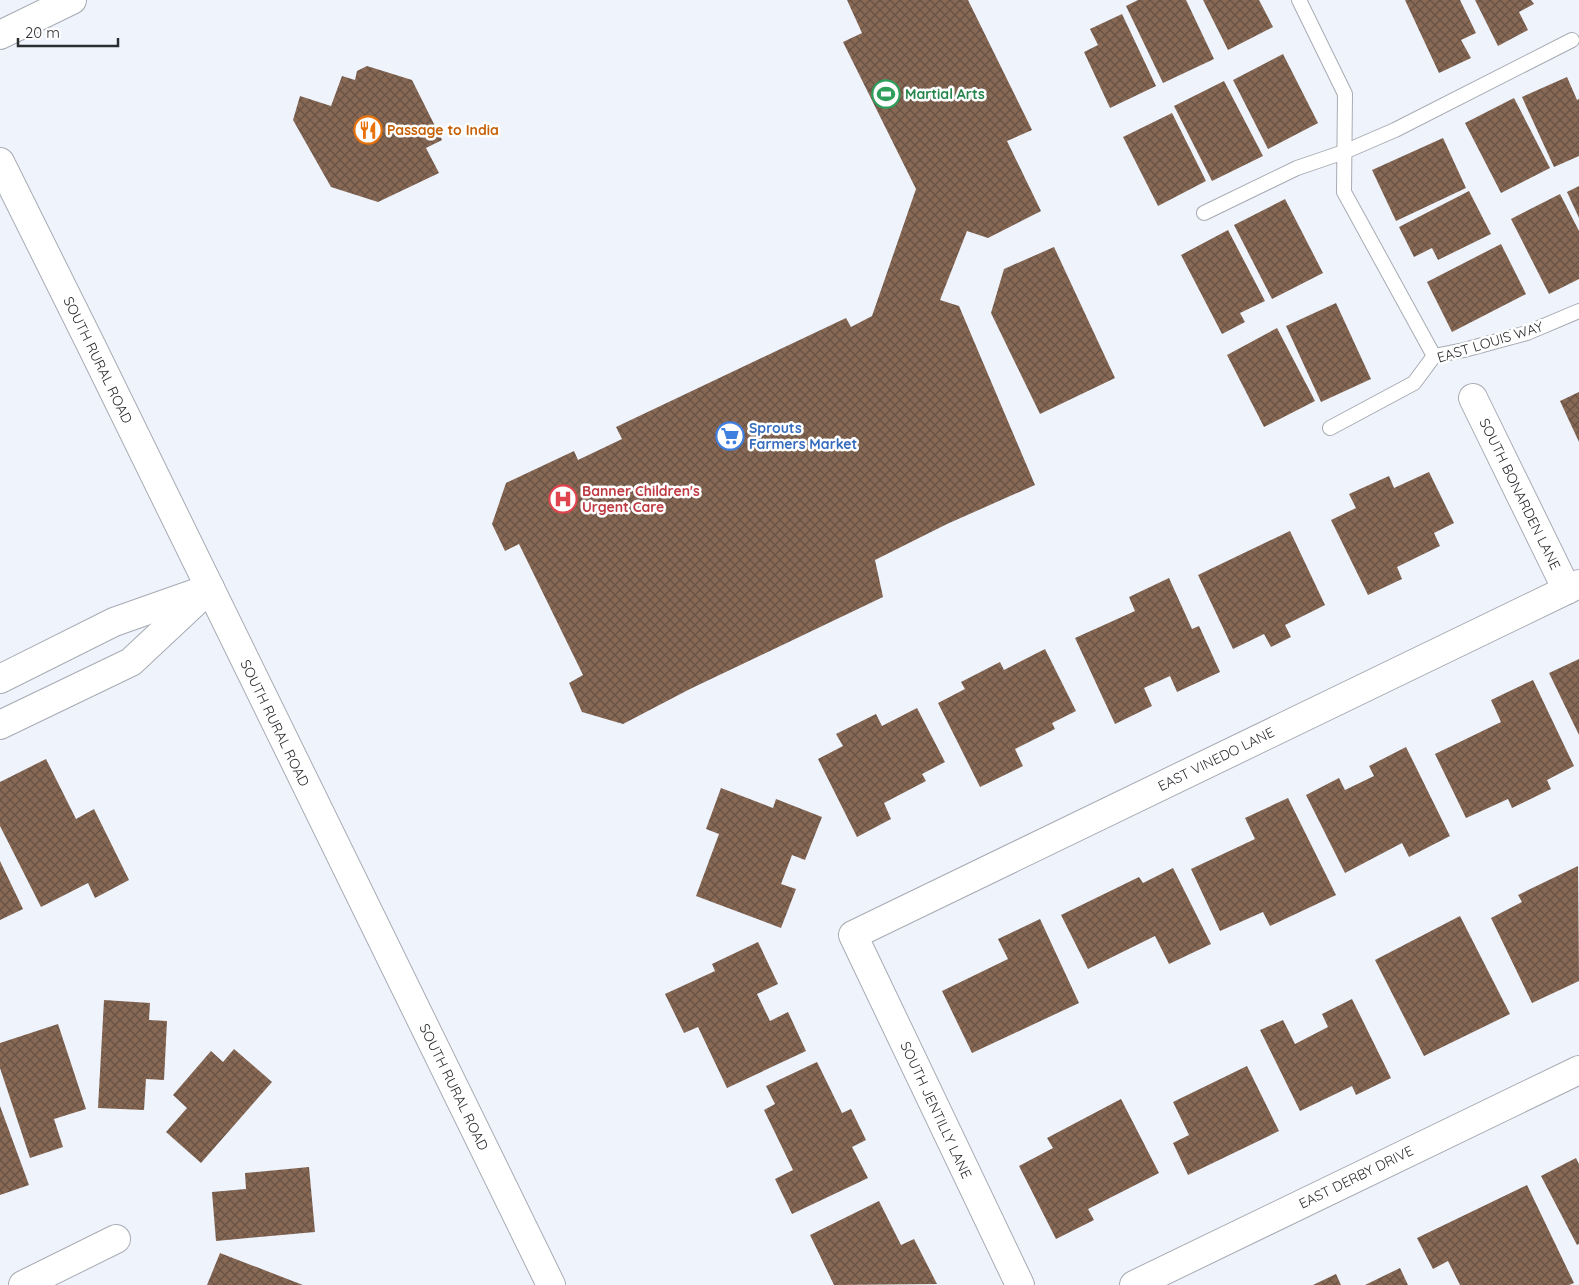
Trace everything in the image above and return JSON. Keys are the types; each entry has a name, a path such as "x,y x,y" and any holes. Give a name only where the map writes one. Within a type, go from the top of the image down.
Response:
{"street":[{"path":"0,35 72,0"},
{"name":"SOUTH RURAL ROAD","path":"0,162 92,345 551,1285"},
{"name":"SOUTH BONARDEN LANE","path":"1473,398 1573,587"},
{"name":"EAST VINEDO LANE","path":"853,935 1573,587"},
{"path":"0,679 114,622 210,588"},
{"path":"0,726 131,662 210,588"},
{"name":"SOUTH JENTILLY LANE","path":"853,935 1020,1285"},
{"name":"EAST DERBY DRIVE","path":"1134,1285 1579,1070"},
{"path":"23,1285 116,1239"}],"lane":[{"path":"1299,0 1344,94 1344,192 1434,356"},
{"path":"1204,213 1297,168 1344,152 1395,130 1572,40"},
{"name":"EAST LOUIS WAY","path":"1330,428 1414,383 1434,356 1527,333 1579,311"}],"building":[{"path":"847,0 968,0 1032,130 1007,141 1041,211 988,238 967,231 940,300 959,306 1035,485 947,524 875,560 883,597 690,689 623,724 582,712 569,683 583,675 519,544 505,551 492,524 506,483 574,451 578,460 622,439 616,427 846,318 851,327 872,316 916,189 843,42 862,33"},
{"path":"1138,0 1186,0 1214,59 1163,83 1126,6"},
{"path":"1203,0 1259,0 1273,27 1228,50"},
{"path":"1405,0 1460,0 1476,33 1461,40 1471,58 1439,73"},
{"path":"1475,0 1531,0 1534,4 1519,12 1528,30 1498,46"},
{"path":"1122,14 1156,86 1110,108 1084,52 1098,45 1090,29"},
{"path":"1283,54 1318,123 1268,149 1233,80"},
{"name":"Passage to India","path":"367,66 412,80 442,140 426,148 439,173 378,202 331,187 293,120 300,96 331,106 342,76 355,80 357,71"},
{"path":"1567,77 1577,100 1579,99 1579,156 1554,167 1522,97"},
{"path":"1224,81 1263,156 1212,181 1174,106"},
{"path":"1514,98 1550,168 1501,193 1465,123"},
{"path":"1172,113 1206,181 1158,206 1123,137"},
{"path":"1443,138 1466,188 1396,221 1372,170"},
{"path":"1579,186 1579,218 1567,192"},
{"path":"1469,191 1491,234 1438,260 1432,248 1414,257 1399,227"},
{"path":"1560,194 1579,231 1579,279 1549,294 1511,219"},
{"path":"1285,199 1323,273 1272,299 1234,225"},
{"path":"1228,230 1265,301 1240,313 1245,322 1222,334 1181,255"},
{"path":"1501,244 1526,294 1452,332 1427,282"},
{"path":"1054,247 1115,378 1040,414 991,313 1004,269"},
{"path":"1336,303 1371,379 1321,402 1286,326"},
{"path":"1277,328 1315,401 1264,427 1227,355"},
{"path":"1579,392 1579,442 1560,401"},
{"path":"1429,472 1454,523 1434,533 1440,546 1397,567 1402,579 1368,595 1331,520 1356,508 1349,494 1389,476 1394,488"},
{"path":"1290,531 1325,605 1285,625 1291,637 1271,647 1264,634 1233,649 1198,575"},
{"path":"1169,578 1192,629 1199,626 1220,672 1177,692 1170,676 1144,688 1152,706 1115,724 1075,638 1135,611 1129,597"},
{"path":"1045,649 1076,711 1052,723 1055,729 1015,749 1023,766 980,787 938,703 965,689 961,682 1000,662 1004,670"},
{"path":"1579,659 1579,735 1549,673"},
{"path":"1533,680 1574,766 1547,780 1551,789 1512,808 1508,799 1466,818 1435,754 1501,722 1491,700"},
{"path":"917,708 945,762 922,774 926,781 884,803 891,819 857,837 818,759 843,746 836,734 876,714 882,726"},
{"path":"1406,747 1450,836 1409,857 1402,843 1345,873 1306,795 1339,778 1345,790 1374,776 1369,766"},
{"path":"46,759 76,819 94,809 129,880 95,898 88,883 41,907 0,826 0,782"},
{"path":"721,788 773,808 776,799 822,817 805,860 792,855 781,884 796,889 781,928 696,896 719,834 706,829"},
{"path":"1288,798 1336,895 1270,926 1263,912 1220,931 1191,869 1255,839 1245,818"},
{"path":"0,861 23,909 0,920"},
{"path":"1578,866 1579,981 1532,1003 1491,918 1522,902 1518,895"},
{"path":"1173,868 1211,944 1169,964 1155,936 1088,969 1061,915 1139,877 1143,883"},
{"path":"1460,916 1510,1014 1424,1056 1375,960"},
{"path":"1040,919 1079,1003 972,1053 942,991 1008,959 998,939"},
{"path":"758,942 778,984 757,994 770,1021 788,1012 806,1051 727,1088 698,1027 684,1033 665,994 715,971 712,964"},
{"path":"1352,999 1391,1078 1356,1095 1352,1086 1300,1111 1260,1030 1283,1020 1295,1044 1328,1027 1322,1014"},
{"path":"104,1000 150,1003 149,1020 167,1021 164,1080 146,1079 144,1110 98,1108"},
{"path":"58,1024 86,1109 54,1119 63,1147 30,1158 0,1068 0,1043"},
{"path":"234,1049 272,1082 201,1163 166,1132 187,1108 173,1095 211,1051 223,1062"},
{"path":"817,1062 842,1113 851,1109 866,1140 852,1147 868,1178 792,1214 775,1179 793,1170 764,1110 775,1104 766,1086"},
{"path":"1247,1066 1279,1131 1188,1175 1173,1143 1189,1135 1173,1102"},
{"path":"1121,1099 1159,1173 1088,1209 1094,1220 1056,1239 1019,1166 1053,1148 1047,1138"},
{"path":"0,1106 29,1185 0,1195"},
{"path":"1576,1158 1579,1164 1579,1244 1577,1245 1541,1176"},
{"path":"309,1167 315,1232 216,1241 212,1192 246,1189 245,1173"},
{"path":"1527,1185 1574,1283 1569,1285 1460,1285 1448,1261 1433,1269 1417,1238"},
{"path":"879,1201 901,1245 914,1239 937,1284 834,1285 810,1235"},
{"path":"220,1253 303,1285 207,1285"},
{"path":"1400,1268 1408,1285 1365,1285"},
{"path":"1336,1274 1341,1285 1313,1285"}],"place":[{"name":"Martial Arts","path":"886,94"},
{"name":"Passage to India","path":"368,130"},
{"name":"Sprouts Farmers Market","path":"730,436"},
{"name":"Banner Children's Urgent Care","path":"563,499"}]}
